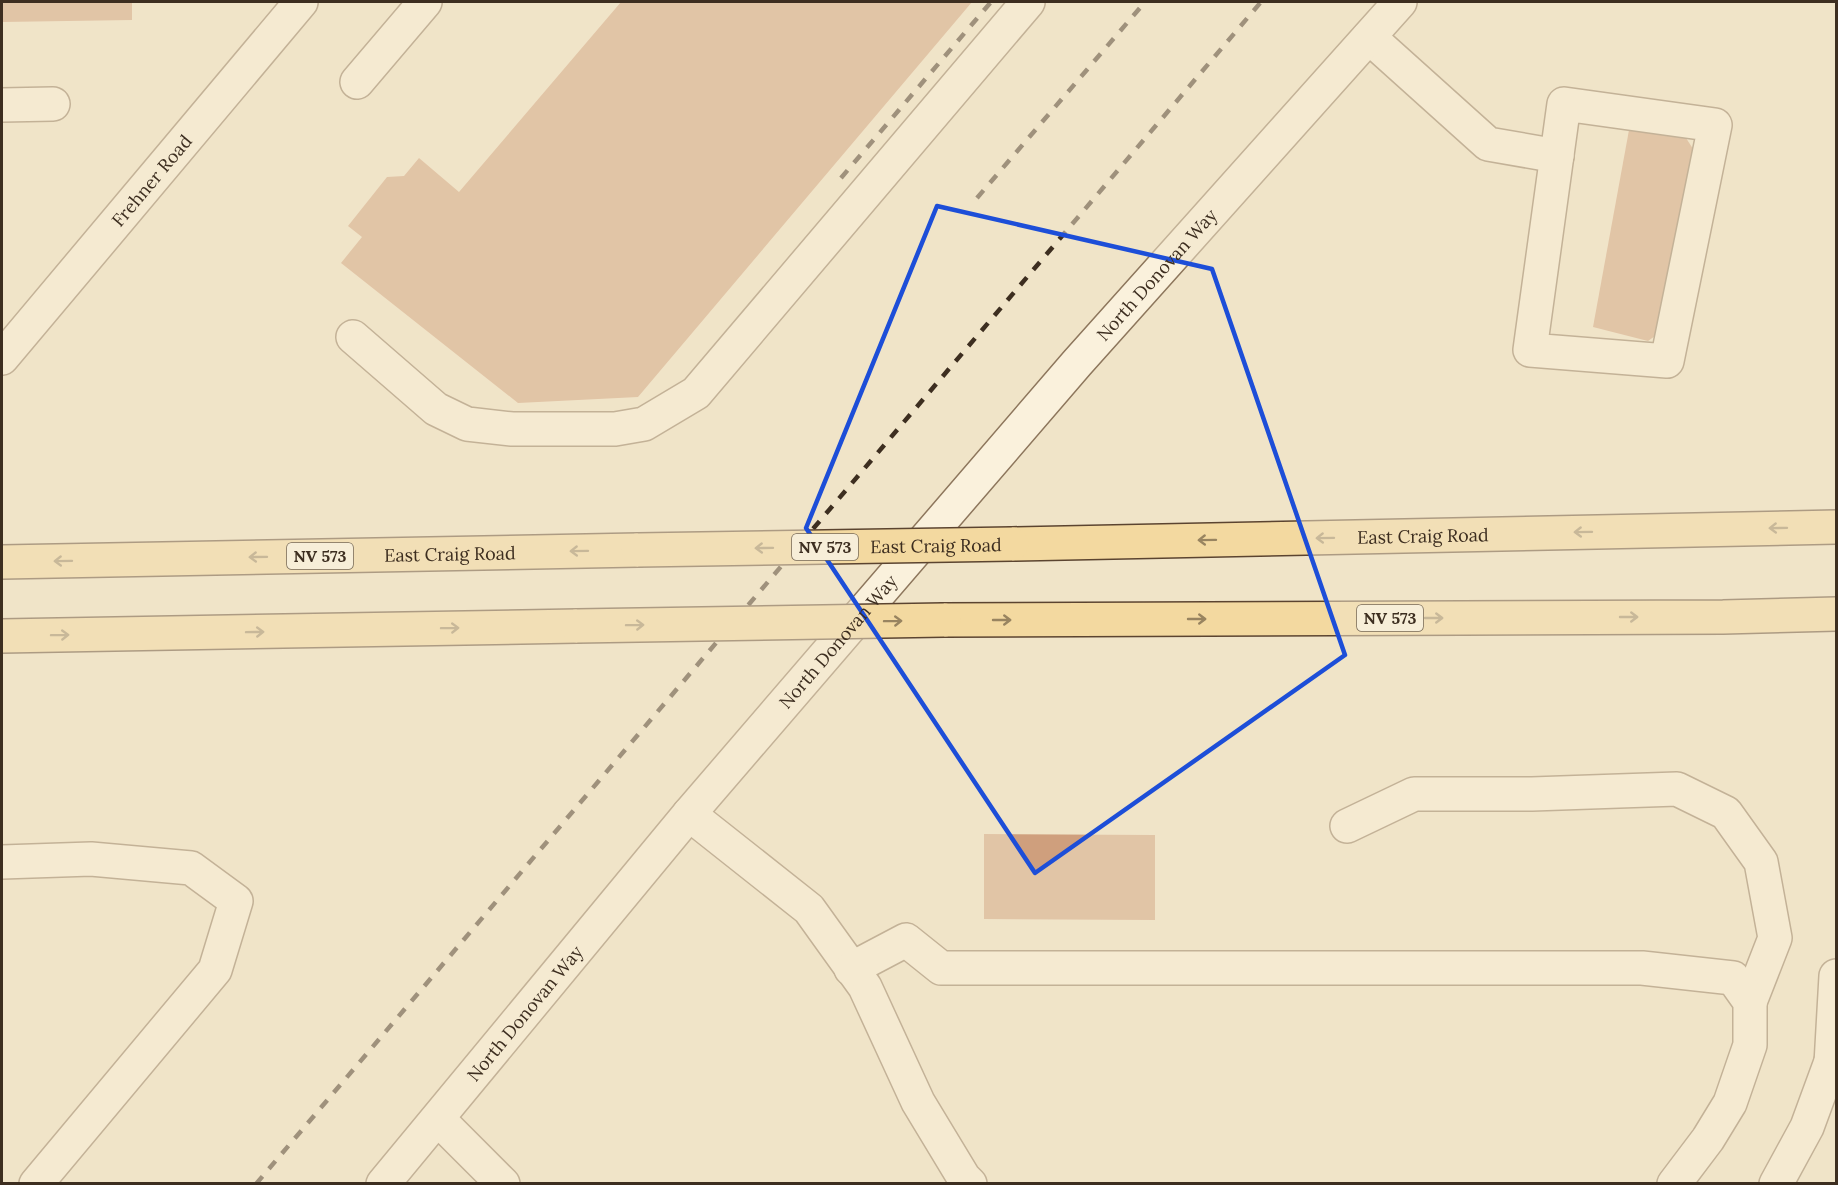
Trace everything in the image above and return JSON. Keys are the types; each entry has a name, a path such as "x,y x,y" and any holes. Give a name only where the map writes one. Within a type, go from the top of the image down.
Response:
{"main road":[{"name":"East Craig Road","path":"2,562 1012,544 1836,526"},
{"name":"NV 573","path":"2,636 944,620 1711,617 1836,614"}],"street":[{"name":"Frehner Road","path":"2,358 301,2"},
{"path":"357,82 425,2"},
{"path":"353,337 436,409 467,424 512,429 565,430 615,429 644,424 696,393 1028,2"},
{"name":"North Donovan Way","path":"383,1184 689,814 1077,363 1400,2"},
{"path":"1369,37 1488,144 1557,156"},
{"path":"2,105 53,104"},
{"path":"1564,105 1715,125 1667,360 1530,350 1557,156 1564,105"},
{"path":"1347,826 1414,794 1532,794 1677,789 1726,813 1761,862 1774,938 1750,1002 1750,1045 1730,1103 1674,1184"},
{"path":"689,814 809,909 865,987 918,1102 964,1178 970,1184"},
{"path":"2,862 91,859 191,868 236,901 215,970 36,1184"},
{"path":"851,969 906,940 941,968 1642,968 1733,978 1750,1002"},
{"path":"1776,1184 1807,1127 1834,1056 1836,976"},
{"path":"438,1119 503,1184"}],"highlighted area":[{"path":"937,206 1212,269 1345,655 1035,873 806,528"}],"building":[{"path":"2,2 132,2 132,20 2,22"},
{"path":"621,2 972,2 638,397 518,403 341,263 362,237 348,226 387,177 404,176 419,158 459,192"},
{"path":"1629,130 1686,138 1697,155 1665,329 1648,341 1593,327"},
{"path":"984,834 1155,835 1155,920 984,919"}],"railway":[{"path":"841,178 991,2"},
{"path":"977,198 1145,2"},
{"path":"256,1184 1261,2"}]}
